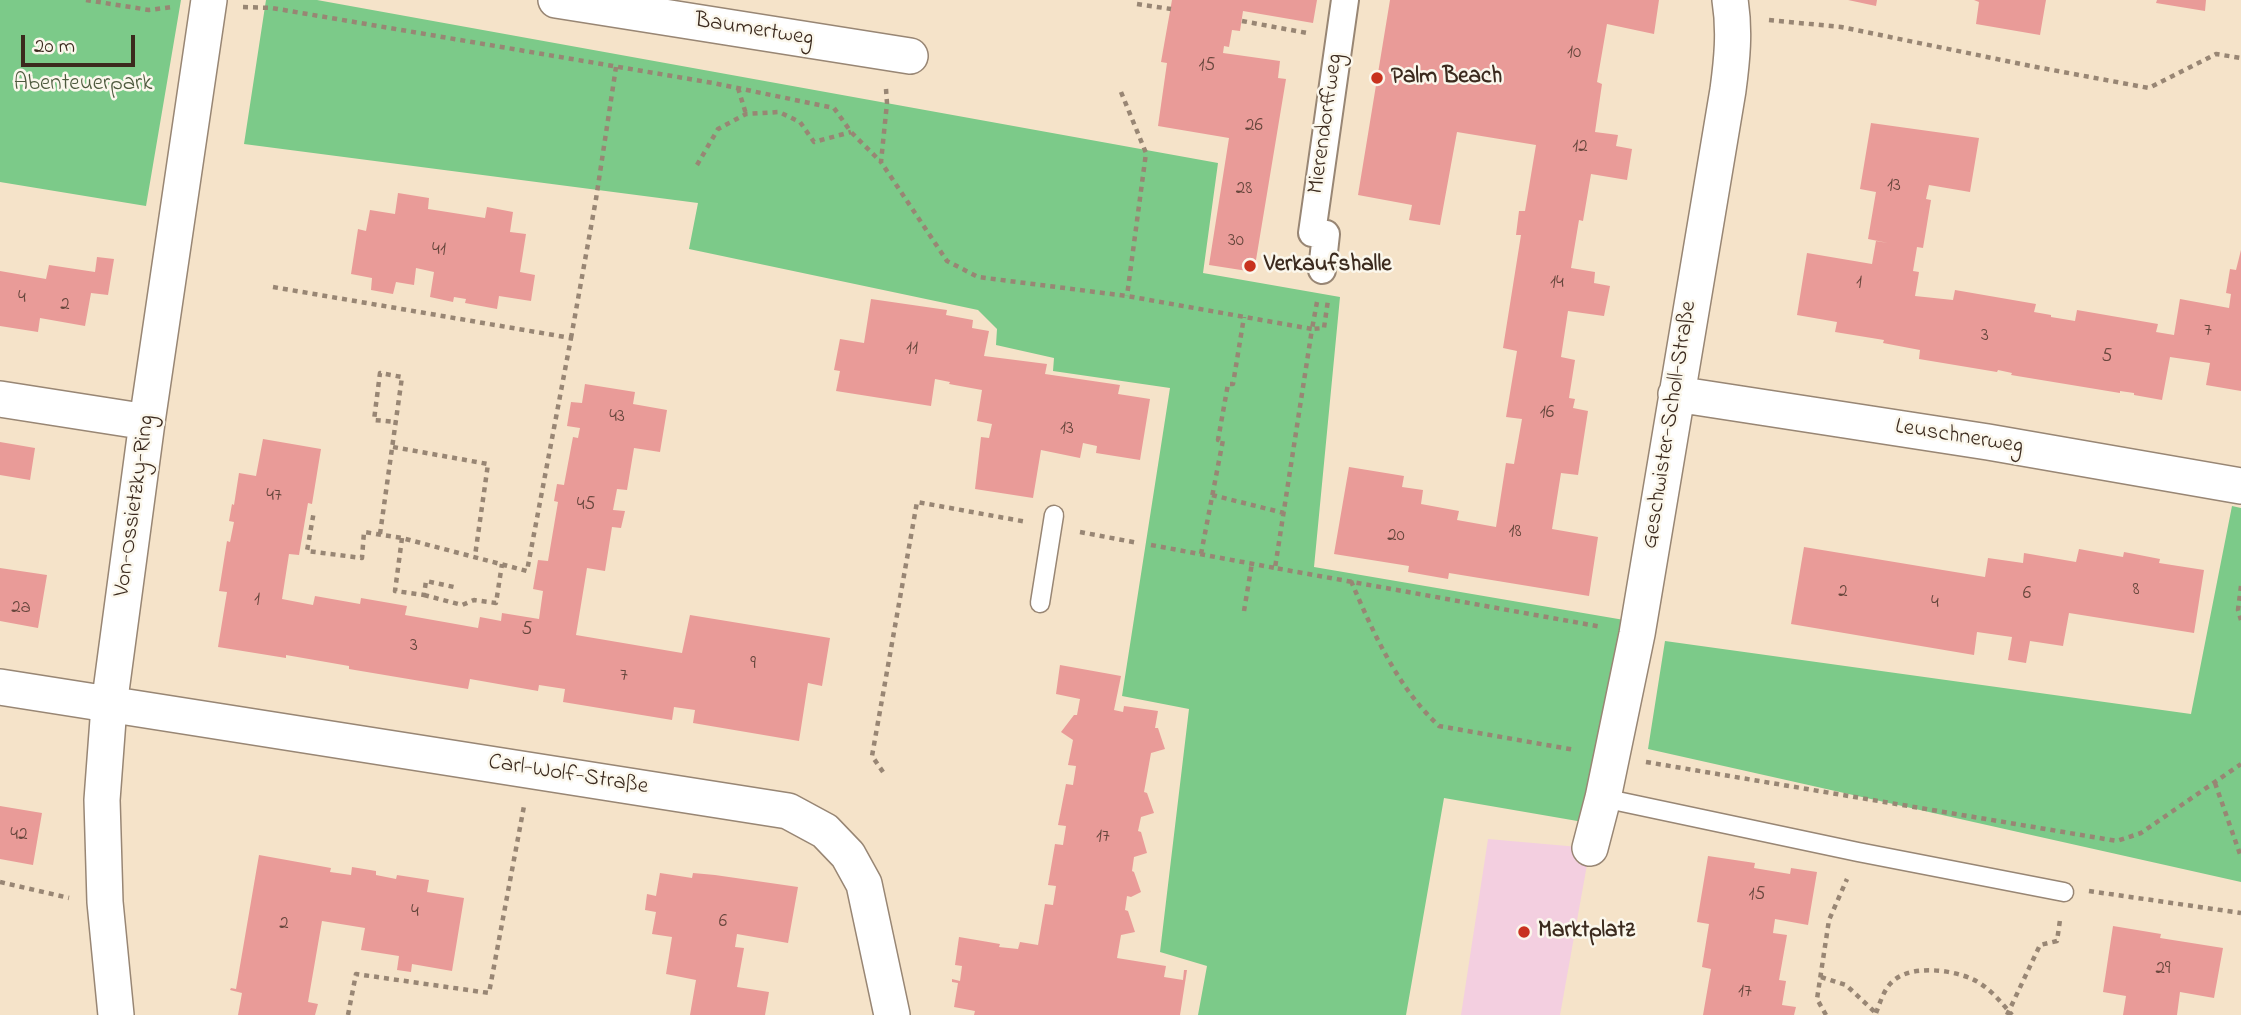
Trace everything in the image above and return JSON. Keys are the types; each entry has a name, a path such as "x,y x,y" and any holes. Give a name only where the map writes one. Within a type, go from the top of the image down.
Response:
{"street":[{"name":"Baumertweg","path":"556,0 897,54"},
{"name":"Mierendorffweg","path":"1324,276 1326,234 1311,233 1345,0"},
{"name":"Von-Ossietzky-Ring","path":"116,1015 105,902 102,800 109,706 208,3"},
{"name":"Geschwister-Scholl-Straße","path":"1590,848 1637,634 1728,90 1731,11"},
{"name":"Leuschnerweg","path":"1676,394 1988,442 2241,486"},
{"path":"0,399 147,422"},
{"name":"Carl-Wolf-Straße","path":"0,687 788,810 825,831 848,855 864,884 891,1015"}],"lane":[{"path":"1040,603 1053,521"},
{"path":"1603,798 2064,892"}],"path":[{"path":"86,0 149,10 208,3 272,8 616,66 834,108 851,132 881,162 947,261 978,277 1127,296 1324,328"},
{"path":"1138,4 1171,9"},
{"path":"1731,11 1841,27 2149,88 2216,54 2241,58"},
{"path":"1241,21 1339,38"},
{"path":"881,162 887,103 897,54"},
{"path":"314,511 307,551 362,558 364,532 402,538 527,571 596,199 616,66"},
{"path":"738,88 746,114"},
{"path":"1121,92 1146,153 1127,296"},
{"path":"697,165 718,129 746,114 779,112 800,122 814,142 851,132"},
{"path":"1275,568 1312,328 1324,276"},
{"path":"273,287 571,338"},
{"path":"1201,554 1223,440 1218,440 1228,384 1233,384 1244,317"},
{"path":"380,534 393,447 402,377 380,373 374,419 396,422"},
{"path":"393,447 488,464 475,556"},
{"path":"1212,495 1284,513"},
{"path":"883,772 872,756 917,502 1053,521 1138,543"},
{"path":"402,538 394,591 463,605 474,600 496,603 502,564"},
{"path":"1151,545 1637,634"},
{"path":"1244,611 1252,563"},
{"path":"1350,580 1402,683 1422,710 1439,726 2117,841 2141,833 2241,764"},
{"path":"424,596 426,581 454,587"},
{"path":"2241,586 2238,610 2241,620"},
{"path":"348,1015 356,974 489,993 531,771"},
{"path":"2215,783 2241,857"},
{"path":"1826,1015 1817,999 1829,919 1858,852"},
{"path":"0,882 67,897 105,902"},
{"path":"1821,977 1846,985 1877,1014 1884,993 1898,976 1910,971 1928,971 1972,979 1988,990 2009,1014 2040,945 2057,941 2064,892 2073,889 2110,892 2241,912"}],"shaded area":[{"name":"Marktplatz","path":"1488,839 1590,848 1560,1015 1461,1015"}],"green space":[{"name":"Abenteuerpark","path":"0,0 181,0 146,206 0,182"},
{"path":"266,0 317,0 1218,163 1203,273 1340,297 1314,567 1630,621 1589,823 1444,798 1406,1015 1198,1015 1207,966 1160,952 1189,709 1122,696 1170,388 1053,371 1054,358 996,345 997,329 978,310 689,249 698,203 244,144"},
{"path":"2232,506 2241,508 2241,882 1648,749 1665,641 2191,714"}],"building":[{"path":"1172,0 1317,0 1313,23 1243,11 1240,31 1232,30 1229,47 1224,46 1223,53 1280,61 1278,78 1286,79 1254,272 1209,265 1229,138 1158,126 1167,63 1161,62"},
{"path":"1390,0 1659,0 1654,34 1607,24 1597,82 1602,84 1595,132 1618,135 1616,146 1632,149 1627,180 1591,174 1583,221 1579,220 1571,268 1595,272 1594,283 1610,286 1604,316 1568,311 1561,357 1575,360 1569,398 1575,399 1573,408 1588,411 1578,475 1561,473 1552,529 1598,537 1589,596 1449,573 1448,579 1408,572 1409,566 1334,554 1349,467 1404,476 1402,487 1423,490 1421,504 1459,511 1457,520 1496,527 1506,463 1514,464 1522,419 1506,417 1517,351 1503,348 1521,235 1516,235 1519,211 1525,211 1536,145 1457,132 1440,225 1409,220 1412,205 1358,195"},
{"path":"1848,0 1877,0 1876,6"},
{"path":"1974,0 2046,0 2040,35 1976,24 1979,2"},
{"path":"2157,0 2206,0 2205,11 2156,3"},
{"path":"1871,123 1979,138 1970,192 1929,185 1926,199 1931,200 1923,248 1917,247 1913,271 1919,272 1915,296 1953,300 1955,290 2036,304 2034,312 2051,317 2075,321 2077,310 2158,324 2156,332 2174,335 2180,299 2229,308 2231,294 2226,293 2230,269 2236,270 2241,250 2241,391 2206,385 2210,363 2170,357 2162,400 2134,393 2011,375 2012,373 1998,370 1997,372 1919,359 1920,350 1883,343 1884,340 1835,332 1837,322 1797,315 1807,253 1872,264 1876,241 1888,243 1868,239 1876,192 1860,189"},
{"path":"398,193 429,198 428,209 485,218 487,207 513,212 510,232 526,234 520,272 535,275 531,301 499,296 497,309 465,303 466,299 454,297 453,302 430,297 434,272 416,268 414,285 396,282 393,294 371,290 372,278 351,274 358,229 366,231 370,210 395,214"},
{"path":"97,257 114,259 108,295 91,293 85,326 40,318 38,332 0,326 0,271 46,279 49,265 95,272"},
{"path":"871,299 947,310 946,315 973,320 972,328 989,331 984,356 1047,364 1045,374 1120,385 1118,394 1150,399 1140,460 1096,453 1097,446 1083,443 1080,458 1041,450 1033,498 975,489 981,437 989,438 992,424 977,421 982,390 935,379 931,406 836,391 840,371 834,370 840,339 864,343"},
{"path":"585,384 635,392 633,404 667,410 660,452 634,448 627,490 617,489 613,510 625,511 621,528 612,527 605,571 587,568 576,635 682,653 690,615 830,638 822,686 808,683 799,741 693,723 695,710 674,707 672,720 563,702 565,689 539,685 538,691 470,679 468,689 349,669 349,666 286,655 286,658 218,647 227,592 219,591 227,541 230,542 234,522 229,521 232,504 234,505 239,473 256,476 263,439 321,449 312,504 308,503 299,555 289,554 282,599 313,605 315,596 360,604 361,598 407,606 405,615 478,628 480,617 501,621 502,613 539,619 543,591 533,589 538,560 548,561 558,502 554,501 557,484 564,485 573,437 578,438 580,428 567,426 571,402 582,403"},
{"path":"0,442 35,448 30,480 0,475"},
{"path":"1804,547 1985,577 1988,558 2023,563 2024,553 2076,562 2079,549 2123,557 2124,552 2160,559 2159,563 2204,570 2194,633 2069,613 2063,646 2030,641 2026,663 2008,660 2012,637 1977,632 1974,655 1791,624"},
{"path":"0,568 47,575 38,628 0,621"},
{"path":"1060,665 1121,676 1114,710 1123,712 1124,706 1158,711 1155,728 1158,728 1165,749 1151,753 1144,792 1147,793 1154,813 1141,817 1138,831 1141,832 1147,853 1134,857 1132,871 1141,892 1127,896 1125,910 1128,911 1135,932 1121,935 1117,958 1166,966 1164,977 1183,980 1184,970 1187,970 1180,1015 974,1015 975,1011 954,1007 958,983 952,982 952,979 960,981 962,966 955,965 959,937 1018,949 1020,942 1038,945 1045,904 1053,905 1056,886 1048,885 1055,844 1063,845 1066,826 1058,825 1066,784 1073,785 1076,766 1068,765 1073,740 1061,732 1074,715 1077,715 1080,699 1056,694"},
{"path":"0,806 42,813 33,865 0,859"},
{"path":"259,855 331,868 330,872 351,875 352,867 376,871 376,875 396,879 397,875 429,880 427,892 464,898 452,971 412,964 411,972 397,970 399,956 361,950 365,928 322,921 308,1002 318,1004 315,1015 238,1015 242,993 230,990 236,989"},
{"path":"1708,856 1755,863 1754,868 1790,874 1791,868 1817,872 1808,925 1775,919 1773,933 1787,935 1779,980 1786,981 1782,1005 1796,1007 1794,1015 1703,1015 1711,969 1702,967 1709,924 1697,922"},
{"path":"660,873 692,878 693,873 715,875 798,887 788,943 737,934 735,947 744,948 737,987 769,992 765,1015 690,1015 696,980 666,974 672,937 652,934 656,912 645,910 647,894 656,896"},
{"path":"2113,926 2161,934 2160,938 2223,948 2214,998 2180,992 2177,1015 2123,1015 2126,996 2103,992"}],"place":[{"name":"Palm Beach","path":"1377,78"},
{"name":"Verkaufshalle","path":"1250,266"},
{"name":"Marktplatz","path":"1524,932"}]}
